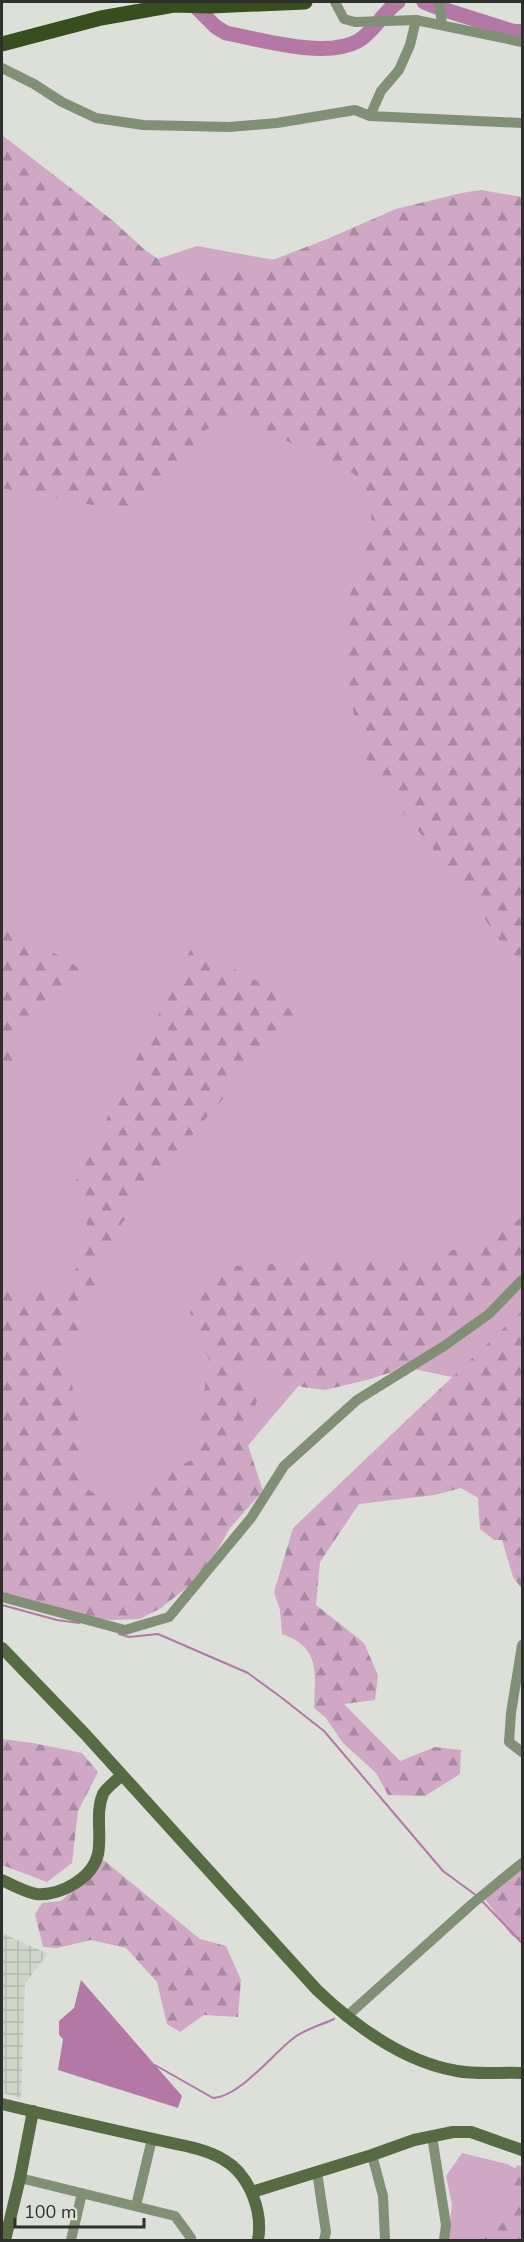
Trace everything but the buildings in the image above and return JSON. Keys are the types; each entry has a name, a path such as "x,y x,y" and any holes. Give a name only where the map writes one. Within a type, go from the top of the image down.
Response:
{"main road":[{"path":"2,44 101,18 174,5 305,2"}],"street":[{"path":"335,2 344,19 355,22 416,21 442,24 522,42"},
{"path":"438,2 442,24"},
{"path":"370,116 381,91 399,70 410,45 416,21"},
{"path":"2,68 34,84 62,102 96,118 143,125 229,127 277,123 355,110 370,116 522,123"},
{"path":"2,1597 125,1630 169,1617 251,1518 284,1466 357,1400 444,1346 489,1314 522,1280"},
{"path":"522,1645 508,1742 522,1752"},
{"path":"2,1648 122,1774 317,1990 346,2017 403,2052 433,2064 458,2071 522,2073"},
{"path":"2,1880 35,1894 54,1893 80,1881 98,1856 100,1810 104,1792 122,1774"},
{"path":"346,2017 479,1898 522,1863"},
{"path":"2,2104 192,2148 224,2160 238,2171 252,2192 258,2212 258,2241"},
{"path":"4,2236 20,2178 33,2111"},
{"path":"252,2192 414,2140 453,2132 471,2132 522,2150"},
{"path":"432,2136 446,2225 444,2241"},
{"path":"136,2206 152,2139"},
{"path":"372,2155 383,2196 385,2241"},
{"path":"317,2172 326,2232 324,2241"},
{"path":"20,2178 175,2216 191,2238 190,2241"},
{"path":"71,2241 82,2193"}],"shaded area":[{"path":"2,1933 48,1954 25,1983 21,2098 2,2093"},
{"path":"81,1980 182,2096 178,2108 58,2070 63,2039 59,2035 59,2021 74,2008"}],"green space":[{"path":"2,135 164,263 212,273 227,274 247,270 396,209 461,193 481,190 522,197 522,974 458,879 395,803 375,775 358,743 344,651 348,602 371,528 372,505 365,487 354,474 270,433 230,418 218,421 206,430 136,511 125,511 2,488"},
{"path":"2,244 88,282 197,246 430,288 522,632 522,1362 490,1385 328,1351 126,1590 2,1525"},
{"path":"2,922 81,969 15,1028 18,1075 2,1083"},
{"path":"192,947 305,1006 206,1118 116,1231 67,1358 81,1434 78,1468 89,1490 124,1510 138,1492 194,1458 209,1359 198,1338 190,1313 206,1276 213,1271 236,1266 326,1261 412,1260 453,1250 503,1231 522,1217 522,1277 506,1281 420,1354 392,1372 367,1380 325,1390 302,1387 275,1374 251,1358 246,1377 257,1400 245,1436 263,1491 230,1528 218,1549 189,1586 161,1608 140,1619 111,1620 79,1617 2,1593 2,1444 4,1439 2,1436 2,1283 11,1290 67,1289 90,1235 75,1183"},
{"path":"522,1311 522,1589 513,1577 502,1540 494,1540 480,1529 478,1498 461,1488 435,1495 359,1504 320,1562 316,1605 364,1643 378,1675 375,1700 344,1704 400,1761 435,1747 461,1750 460,1774 425,1796 388,1795 376,1773 343,1743 326,1718 314,1708 315,1673 310,1654 304,1646 282,1634 280,1610 274,1592 293,1528"},
{"path":"2,1739 82,1753 98,1772 78,1811 72,1863 47,1882 2,1865"},
{"path":"101,1858 200,1939 226,1946 241,1980 238,2017 204,2015 180,2032 167,2024 157,1982 126,1948 91,1940 57,1948 43,1947 35,1914 42,1903 61,1901 87,1877"},
{"path":"522,1863 522,1940 512,1936 482,1895 498,1876"},
{"path":"462,2153 507,2164 522,2172 522,2240 448,2240 452,2204 446,2176"},
{"path":"518,2165 522,2167 522,2240 473,2240 478,2222 508,2223 506,2178"}],"waterway":[{"path":"191,2 216,27 226,33 311,48 344,46 358,41 369,33 398,2"},
{"path":"424,2 512,31 522,32"},
{"path":"2,1605 57,1620 79,1623"},
{"path":"119,1634 129,1637 158,1634 248,1673 324,1731 443,1871 477,1896"},
{"path":"481,1900 522,1943"},
{"path":"155,2065 213,2098 223,2096 256,2073 295,2037 334,2019"}]}
